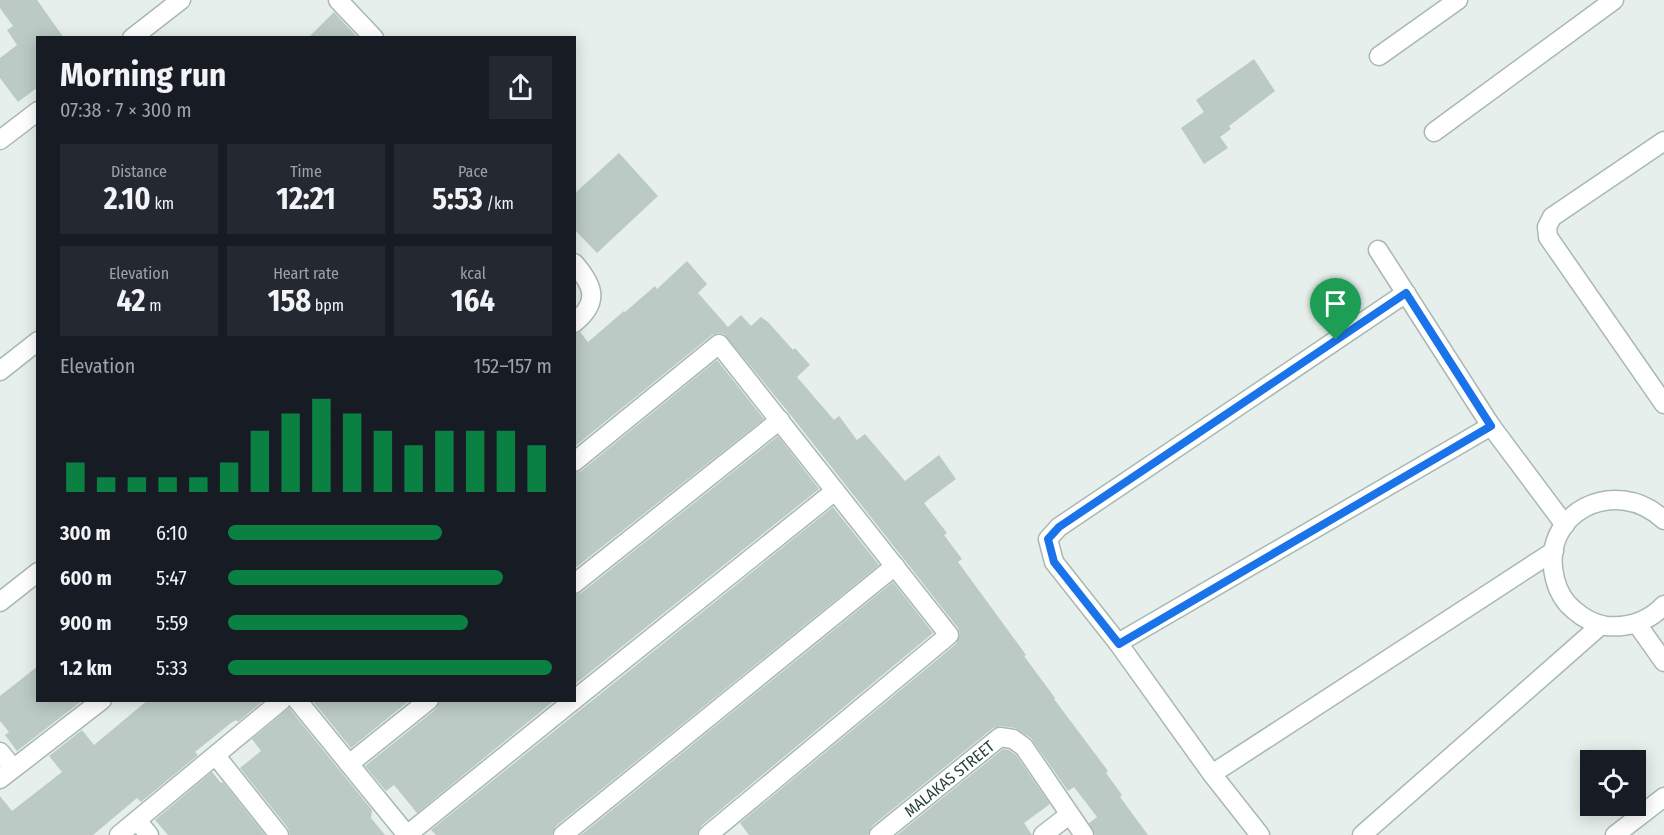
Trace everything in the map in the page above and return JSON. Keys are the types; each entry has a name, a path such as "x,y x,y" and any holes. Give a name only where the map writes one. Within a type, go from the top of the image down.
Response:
{"street":[{"path":"135,36 181,0"},
{"path":"338,0 372,36"},
{"path":"1379,56 1458,0"},
{"path":"1434,132 1614,0"},
{"path":"0,140 36,113"},
{"path":"1664,141 1551,217 1547,227 1548,237 1657,381 1664,404"},
{"path":"1378,250 1491,426 1565,525"},
{"path":"576,265 588,279 592,297 586,314 576,322"},
{"path":"1260,835 1212,774 1119,644 1054,562 1048,539 1069,520 1406,293"},
{"path":"0,371 36,343"},
{"path":"576,460 719,344 949,635 708,835"},
{"path":"576,582 780,420"},
{"path":"1119,644 1491,426"},
{"path":"576,698 835,491"},
{"path":"1664,520 1653,509 1635,501 1616,498 1596,502 1579,511 1565,525 1554,551 1553,570 1558,589 1568,605 1583,618 1601,625 1619,627 1637,624 1656,614 1664,606"},
{"path":"1212,774 1554,551"},
{"path":"563,835 895,566"},
{"path":"0,602 36,574"},
{"path":"1637,624 1664,662"},
{"path":"1362,835 1601,625"},
{"path":"0,752 7,774 99,702"},
{"path":"119,835 280,702"},
{"path":"299,702 407,835 572,702"},
{"path":"349,764 426,702"},
{"name":"MALAKAS STREET","path":"879,835 1000,737 1013,739 1024,747 1084,835"},
{"path":"216,756 279,835"},
{"path":"1615,835 1664,797"},
{"path":"1043,835 1069,815"},
{"path":"137,820 149,835"}],"building":[{"path":"0,0 37,0 63,36 36,36 36,88 18,102 0,78 0,58 17,45 7,30 13,26 0,8"},
{"path":"334,12 356,36 310,36"},
{"path":"1254,59 1275,91 1229,126 1231,129 1220,137 1228,148 1204,164 1181,128 1204,112 1196,100"},
{"path":"619,153 658,196 597,253 576,231 576,192"},
{"path":"687,261 707,284 698,293 728,327 741,315 751,326 761,317 768,322 810,365 797,377 834,420 839,416 857,440 865,434 905,481 939,455 956,479 924,503 947,533 944,535 962,559 958,562 1026,655 1024,656 1054,699 1108,771 1106,773 1122,795 1120,797 1148,835 1095,835 1089,823 1097,817 1074,787 1068,791 1031,738 1015,728 1001,726 993,728 872,826 868,835 749,835 740,823 956,644 960,634 958,628 789,413 724,334 712,335 576,445 576,333 580,332 588,342 655,286 657,289"},
{"path":"717,360 764,419 576,567 576,472 581,471"},
{"path":"778,436 819,489 576,683 576,594 581,593"},
{"path":"833,507 879,565 556,826 552,835 436,835 431,830"},
{"path":"893,582 933,633 701,826 697,835 581,835"},
{"path":"36,668 36,702 80,702 17,751 5,735 9,732 0,721 0,696"},
{"path":"146,702 262,702 238,722 236,720 231,723 195,752 198,755 141,802 137,798 93,835 0,835 0,796 12,811 62,772 49,756 82,730 94,745"},
{"path":"314,702 408,702 351,748"},
{"path":"439,702 553,702 417,813 394,785 386,791 365,766 436,709"},
{"path":"289,708 372,810 371,818 385,835 290,835 288,828 240,768 261,751 252,739"},
{"path":"1003,749 1016,755 1050,804 1024,823 1032,835 897,835"},
{"path":"212,772 221,783 223,782 265,835 168,835 155,820"}],"route":[{"path":"1406,293 1491,426 1119,644 1054,562 1048,539 1059,527 1336,340 1406,293"}]}
